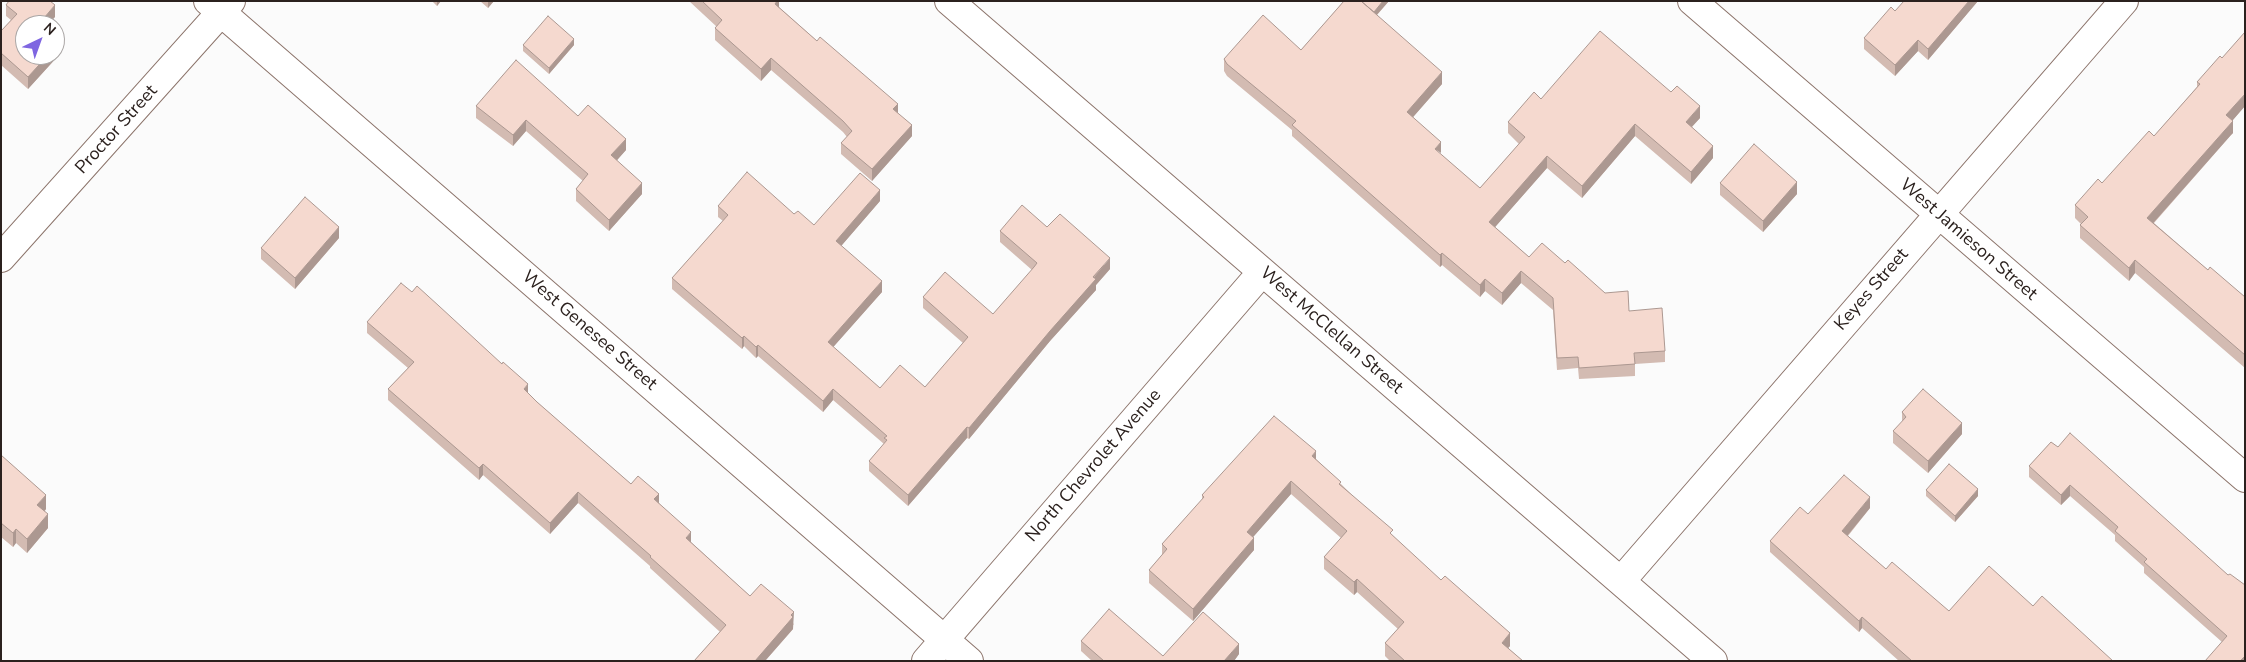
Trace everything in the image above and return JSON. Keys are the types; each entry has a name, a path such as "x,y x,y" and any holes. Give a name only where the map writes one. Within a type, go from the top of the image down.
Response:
{"street":[{"name":"West McClellan Street","path":"949,1 1713,661"},
{"name":"West Jamieson Street","path":"1692,1 2245,478"},
{"name":"Keyes Street","path":"1621,581 2124,1"},
{"name":"Proctor Street","path":"1,258 220,5"},
{"name":"West Genesee Street","path":"220,5 969,661"},
{"name":"North Chevrolet Avenue","path":"926,661 1262,272"}],"building":[{"path":"9,1 50,1 55,5 46,15 16,15 6,5"},
{"path":"702,1 777,1 775,4 817,41 820,37 898,104 893,109 912,125 872,169 841,143 852,131 843,121 771,58 761,69 715,28 722,20"},
{"path":"1344,1 1361,1 1442,72 1407,112 1441,142 1435,149 1480,188 1525,137 1508,122 1534,92 1541,99 1600,31 1671,92 1677,86 1700,106 1686,122 1713,146 1691,172 1635,124 1582,186 1547,156 1489,222 1529,257 1542,243 1565,263 1568,260 1605,293 1628,291 1629,311 1662,308 1665,351 1634,353 1635,364 1579,368 1578,357 1557,358 1553,298 1521,271 1502,293 1485,279 1480,285 1442,253 1440,255 1292,125 1296,121 1227,64 1224,59 1263,15 1301,50"},
{"path":"1361,1 1383,1 1374,12"},
{"path":"1904,1 1969,1 1928,49 1918,40 1895,65 1864,38 1891,7 1895,11"},
{"path":"15,16 15,65 39,65 28,77 1,53 1,31"},
{"path":"548,16 574,39 549,68 523,45"},
{"path":"2245,32 2245,94 2226,115 2233,121 2147,218 2208,270 2210,267 2245,297 2245,355 2135,260 2129,268 2080,225 2088,217 2075,205 2098,179 2102,183 2149,131 2154,136 2200,84 2197,82"},
{"path":"516,60 578,116 588,105 626,139 611,155 642,183 609,220 576,189 588,174 526,120 513,135 476,106"},
{"path":"1754,144 1797,182 1763,221 1720,183"},
{"path":"747,172 794,214 798,211 814,225 860,173 880,190 836,241 882,281 828,342 880,388 900,365 925,387 968,337 923,297 945,272 993,314 1034,267 1037,263 1000,231 1022,205 1047,227 1060,214 1110,258 1093,277 1096,279 969,428 967,427 908,495 869,461 887,440 884,438 887,436 833,389 823,401 758,345 756,347 744,336 742,338 672,278 728,215 718,206"},
{"path":"305,197 339,227 295,278 261,248"},
{"path":"401,283 412,292 417,286 502,364 503,362 528,384 524,389 537,402 631,484 638,476 659,494 654,499 691,532 686,538 750,596 761,584 794,612 791,615 793,617 755,661 694,661 726,625 651,556 578,492 550,523 483,464 479,468 388,389 414,362 367,322"},
{"path":"1923,389 1962,423 1928,461 1893,431 1906,417 1902,412"},
{"path":"1274,416 1316,451 1312,456 1341,482 1339,484 1393,530 1390,533 1441,580 1445,576 1510,633 1502,643 1523,661 1405,661 1385,643 1404,622 1357,579 1354,582 1324,557 1347,531 1291,481 1247,532 1254,538 1193,609 1149,570 1167,549 1162,544 1204,497 1202,495"},
{"path":"2070,433 2228,575 2230,574 2245,585 2245,656 2240,661 2205,661 2227,636 2144,562 2147,559 2115,531 2118,527 2070,485 2061,495 2029,466 2051,442 2058,447"},
{"path":"1,455 46,495 37,505 48,514 27,539 16,529 13,533 1,523"},
{"path":"1949,464 1978,489 1955,516 1926,490"},
{"path":"1844,475 1870,497 1842,531 1886,569 1892,562 1949,611 1989,566 2033,606 2042,596 2113,661 1912,661 1862,617 1859,621 1770,541 1800,507 1808,514"},
{"path":"1109,609 1163,656 1203,612 1239,644 1224,661 1104,661 1081,641"}]}
